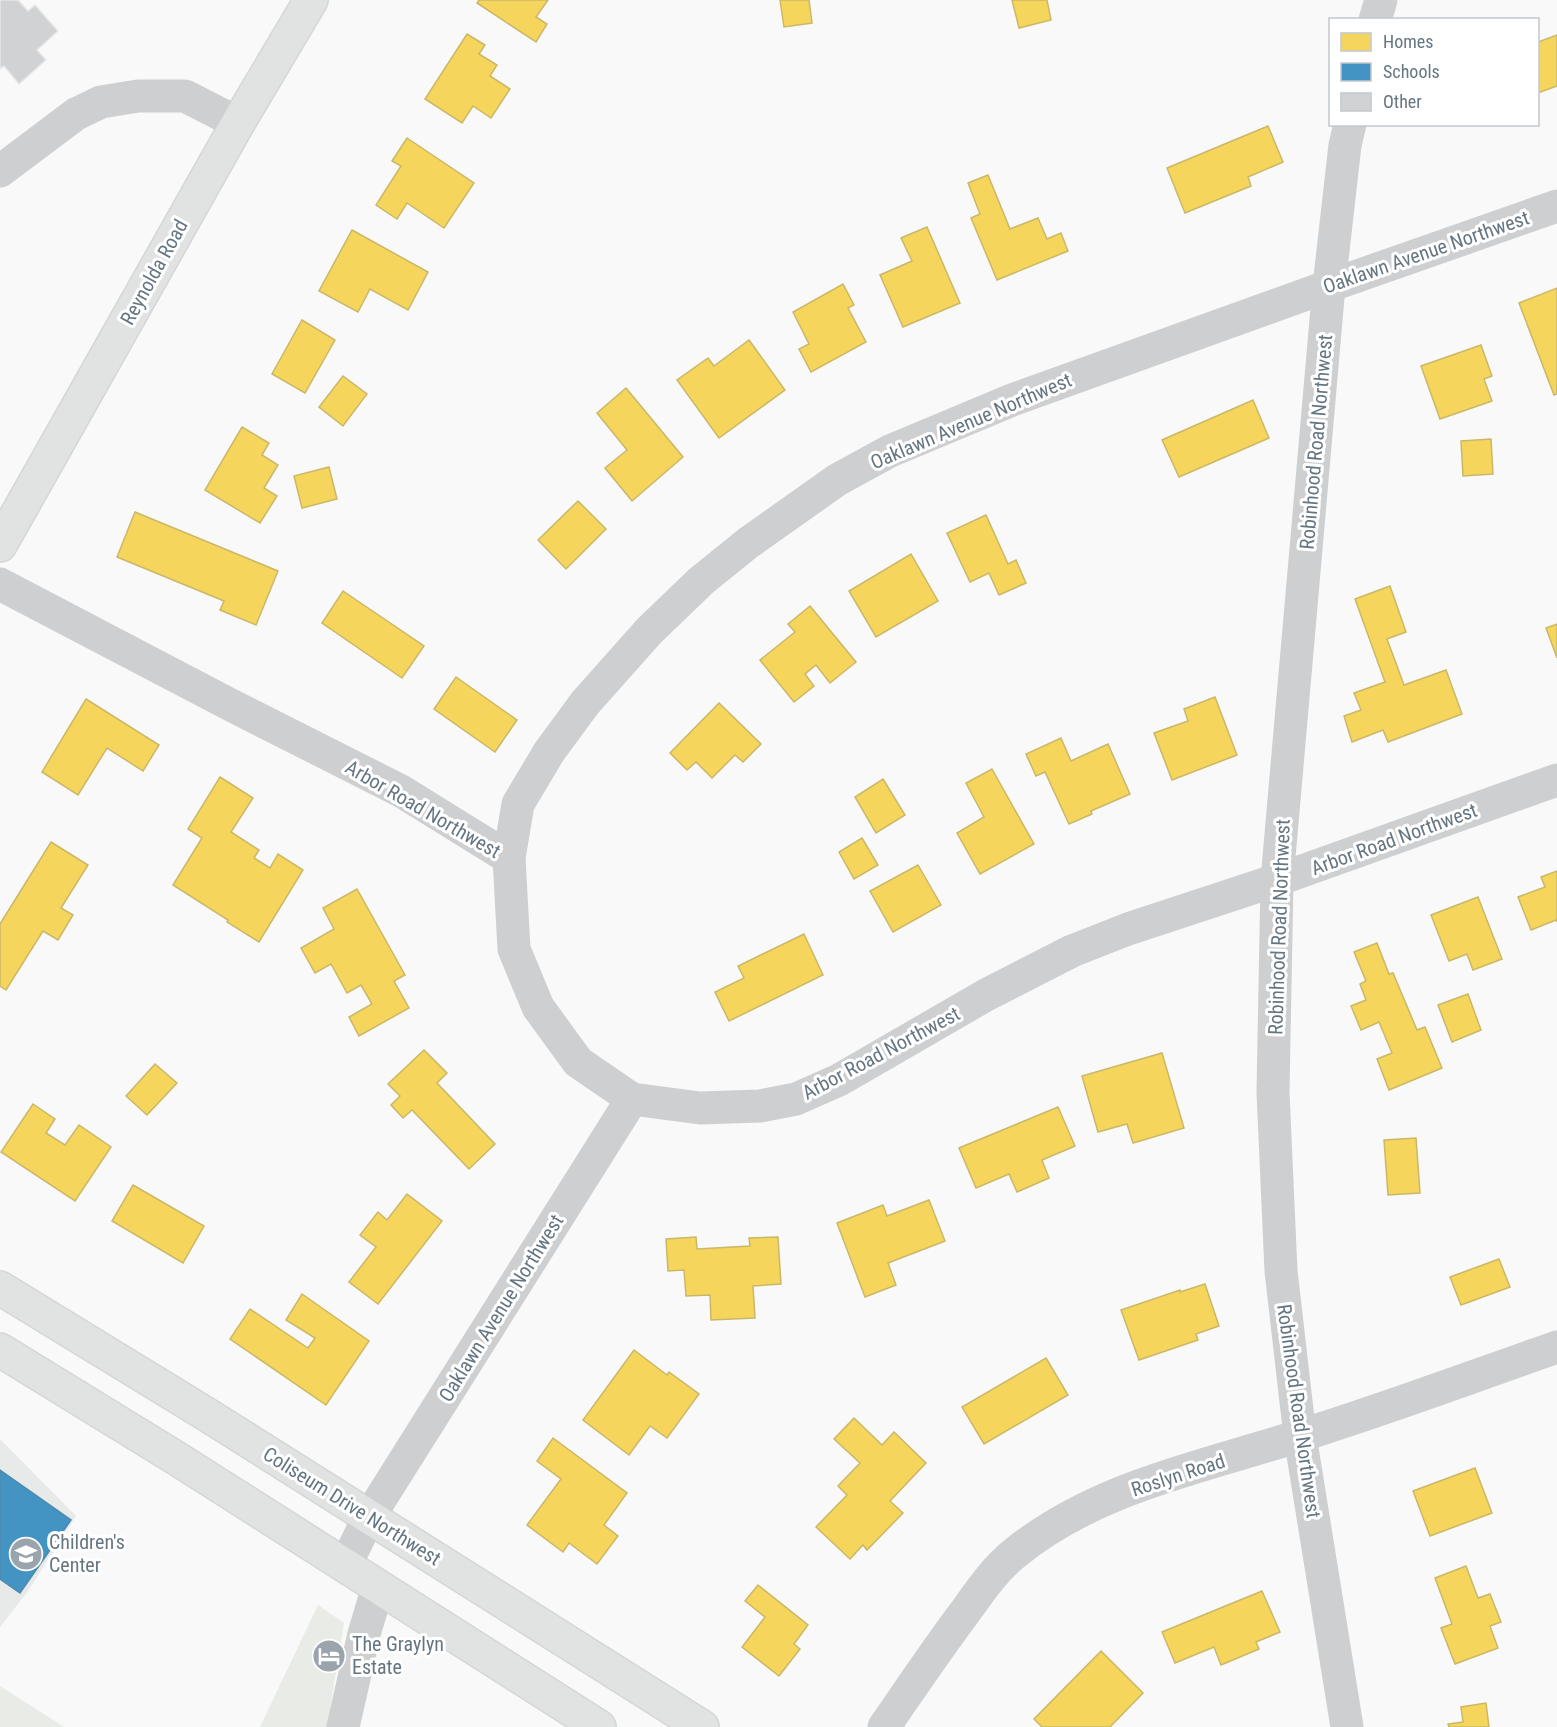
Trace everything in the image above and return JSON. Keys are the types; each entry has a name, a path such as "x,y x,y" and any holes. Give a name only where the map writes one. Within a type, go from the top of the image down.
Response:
{"main road":[{"name":"Reynolda Road","path":"0,545 238,123 311,0"},
{"name":"Coliseum Drive Northwest","path":"0,1288 206,1414 702,1727"},
{"path":"0,1350 176,1458 599,1727"}],"street":[{"path":"1376,18 1381,0"},
{"path":"0,171 76,114 101,102 138,96 185,96 238,123"},
{"name":"Robinhood Road Northwest","path":"1347,1727 1300,1436 1281,1271 1274,1092 1277,880 1329,286 1345,145 1350,126"},
{"name":"Oaklawn Avenue Northwest","path":"509,858 518,804 549,752 585,704 657,624 701,581 748,543 837,480 890,451 1012,400 1557,206"},
{"name":"Arbor Road Northwest","path":"0,584 400,791 509,858 514,949 538,1007 579,1062 632,1099 700,1108 760,1106 796,1099 839,1080 986,995 1072,951 1128,929 1277,880 1557,780"},
{"name":"Oaklawn Avenue Northwest","path":"345,1566 369,1517 632,1099"},
{"name":"Roslyn Road","path":"884,1727 988,1580 1013,1554 1052,1526 1095,1504 1151,1481 1300,1436 1557,1347"},
{"path":"343,1727 364,1634 378,1587"}],"shaded area":[{"name":"Children's Center","path":"0,1439 76,1516 28,1591 0,1627"},
{"name":"The Graylyn Estate","path":"318,1605 344,1623 327,1727 260,1727"},
{"path":"0,1686 64,1727 0,1727"}],"building: Homes":[{"path":"479,0 548,0 536,17 547,24 536,42 477,3"},
{"path":"780,0 809,0 812,23 784,27"},
{"path":"1012,0 1047,0 1051,20 1019,28"},
{"path":"467,34 485,45 479,54 497,65 490,76 510,89 491,118 473,106 462,123 425,99"},
{"path":"1557,35 1557,86 1539,93 1539,42"},
{"path":"1268,126 1283,162 1248,177 1251,186 1185,213 1167,168"},
{"path":"407,138 474,183 444,228 407,203 397,219 376,205 401,166 392,161"},
{"path":"988,175 1010,229 1038,218 1047,239 1061,233 1068,251 997,280 971,218 980,214 968,183"},
{"path":"927,227 960,303 903,327 880,275 912,261 901,238"},
{"path":"352,230 428,272 408,310 370,289 358,312 319,291"},
{"path":"843,284 854,305 848,308 866,342 811,372 799,349 809,344 793,312"},
{"path":"1557,288 1557,394 1554,395 1519,303"},
{"path":"302,320 335,340 305,393 272,374"},
{"path":"749,340 785,390 719,438 677,380 708,358 714,366"},
{"path":"1481,345 1492,376 1484,379 1492,401 1440,419 1421,366"},
{"path":"343,376 367,394 343,426 319,407"},
{"path":"626,388 683,457 632,501 605,468 627,450 597,413"},
{"path":"1253,400 1269,438 1179,477 1162,440"},
{"path":"242,427 269,443 262,455 278,465 264,488 277,496 260,523 205,490"},
{"path":"1491,439 1493,474 1463,476 1461,441"},
{"path":"329,467 337,499 302,508 294,476"},
{"path":"578,501 606,529 566,569 538,540"},
{"path":"135,512 278,571 256,625 220,610 224,601 117,557"},
{"path":"986,515 1008,564 1016,560 1026,583 999,595 989,573 970,582 947,533"},
{"path":"911,554 938,601 876,637 849,591"},
{"path":"1390,586 1406,632 1387,639 1404,685 1446,670 1462,714 1388,742 1383,730 1352,742 1344,716 1361,710 1354,693 1385,682 1355,599"},
{"path":"343,591 424,646 402,678 322,623"},
{"path":"810,606 856,662 830,683 816,665 805,674 814,686 794,702 760,660 795,632 788,624"},
{"path":"1557,624 1557,658 1546,628"},
{"path":"456,677 517,720 495,752 434,709"},
{"path":"1215,697 1237,755 1172,780 1154,733 1188,721 1184,709"},
{"path":"86,699 159,745 143,771 107,748 78,795 42,772"},
{"path":"719,703 761,744 743,762 735,755 712,778 696,762 687,770 670,753"},
{"path":"1061,738 1071,761 1108,744 1130,794 1091,811 1092,814 1069,824 1045,772 1036,776 1026,754"},
{"path":"992,769 1034,844 980,874 957,833 984,817 966,783"},
{"path":"220,777 253,798 231,832 259,850 254,858 270,868 278,854 303,870 259,942 173,885 202,838 188,829"},
{"path":"883,779 905,815 876,833 855,797"},
{"path":"862,838 878,865 854,879 839,852"},
{"path":"51,842 88,865 61,908 73,915 58,940 43,931 6,990 0,986 0,924"},
{"path":"918,865 941,905 893,932 870,891"},
{"path":"1557,871 1557,922 1556,920 1531,930 1518,897 1545,887 1541,877"},
{"path":"357,889 405,975 394,981 409,1008 359,1036 349,1017 372,1004 361,985 347,993 331,964 315,973 301,948 334,929 323,908"},
{"path":"1478,897 1502,959 1473,970 1467,954 1449,961 1431,915"},
{"path":"804,934 823,975 729,1021 715,992 744,978 738,966"},
{"path":"1377,943 1389,974 1393,973 1417,1030 1425,1027 1442,1068 1389,1090 1377,1059 1392,1053 1379,1022 1361,1030 1351,1006 1366,1000 1360,984 1366,981 1354,952"},
{"path":"1468,994 1481,1030 1452,1042 1438,1005"},
{"path":"424,1050 447,1073 437,1083 495,1144 469,1169 412,1110 403,1118 391,1105 400,1096 388,1084"},
{"path":"1162,1053 1184,1128 1133,1143 1127,1124 1098,1132 1082,1076"},
{"path":"155,1064 177,1083 147,1115 126,1096"},
{"path":"33,1104 55,1119 46,1133 65,1145 79,1125 111,1147 75,1201 1,1152"},
{"path":"1058,1107 1075,1146 1042,1160 1049,1178 1017,1192 1009,1174 976,1188 959,1148"},
{"path":"1416,1138 1420,1193 1388,1195 1384,1140"},
{"path":"133,1185 204,1226 183,1263 112,1221"},
{"path":"407,1194 442,1221 378,1304 349,1282 376,1247 360,1235 378,1212 387,1220"},
{"path":"929,1200 945,1241 888,1263 896,1285 865,1297 837,1223 883,1205 887,1216"},
{"path":"696,1237 697,1249 750,1246 749,1238 778,1237 781,1284 753,1286 755,1318 711,1320 710,1295 686,1296 684,1270 668,1271 666,1239"},
{"path":"1499,1259 1510,1287 1461,1305 1450,1277"},
{"path":"1205,1284 1219,1326 1196,1334 1198,1340 1139,1360 1121,1310"},
{"path":"302,1294 369,1341 326,1405 230,1339 250,1309 308,1348 315,1338 286,1320"},
{"path":"634,1350 667,1375 669,1372 699,1394 667,1438 650,1426 629,1455 583,1420"},
{"path":"1046,1358 1068,1395 984,1444 962,1407"},
{"path":"854,1418 882,1445 894,1432 926,1463 890,1501 903,1513 867,1550 863,1545 850,1559 816,1527 847,1495 838,1486 860,1463 834,1439"},
{"path":"553,1438 627,1493 604,1525 618,1536 597,1564 569,1543 563,1552 527,1525 561,1479 537,1461"},
{"path":"1475,1468 1492,1513 1430,1536 1413,1491"},
{"path":"1466,1566 1478,1598 1490,1594 1501,1622 1490,1626 1498,1648 1455,1664 1441,1628 1452,1624 1435,1578"},
{"path":"758,1585 808,1625 794,1644 800,1649 779,1676 742,1647 765,1617 745,1601"},
{"path":"1262,1591 1280,1632 1256,1642 1259,1649 1221,1665 1214,1647 1175,1663 1162,1632"},
{"path":"1101,1651 1143,1693 1110,1727 1042,1727 1034,1719"},
{"path":"1486,1703 1489,1727 1449,1727 1448,1724 1463,1722 1461,1707"}],"building: Schools":[{"name":"Children's Center","path":"0,1470 71,1520 20,1593 0,1579"}],"building: Other":[{"path":"0,0 18,0 28,11 35,5 58,31 37,50 46,60 19,84 4,66 0,69"}],"place":[{"name":"Children's Center","path":"26,1554"},
{"name":"The Graylyn Estate","path":"329,1656"}]}
